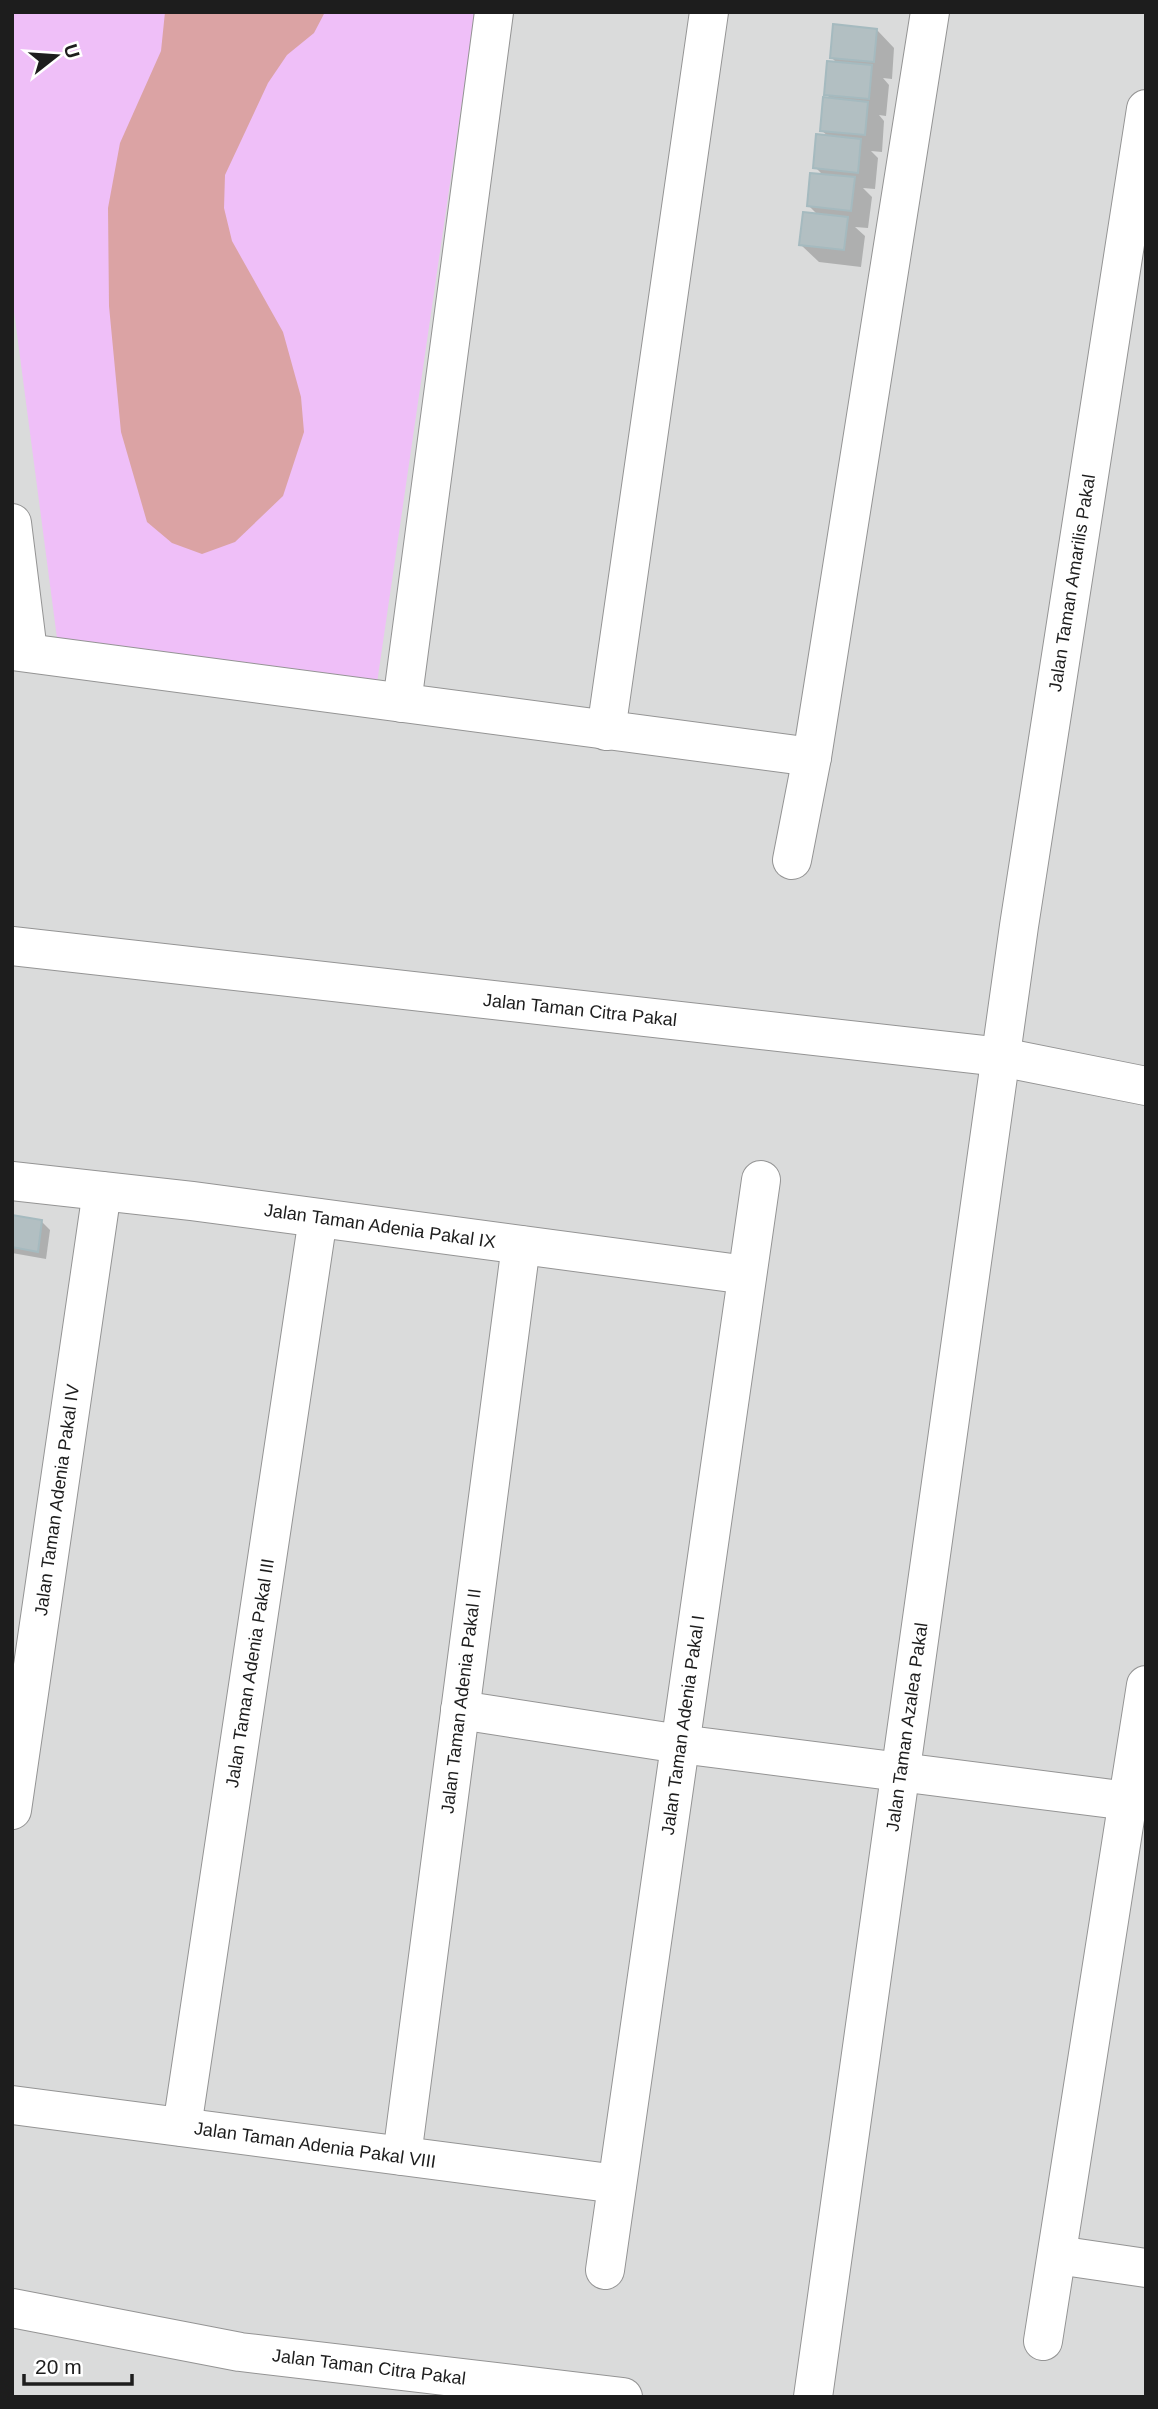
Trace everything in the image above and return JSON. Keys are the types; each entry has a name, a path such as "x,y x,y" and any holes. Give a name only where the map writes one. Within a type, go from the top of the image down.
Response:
{"street":[{"path":"402,703 494,12"},
{"path":"606,731 709,12"},
{"path":"792,860 812,757 930,12"},
{"name":"Jalan Taman Amarilis Pakal","path":"1001,1057 1146,109"},
{"path":"12,523 20,651 812,757"},
{"name":"Jalan Taman Citra Pakal","path":"12,946 1001,1057 1146,1086"},
{"name":"Jalan Taman Azalea Pakal","path":"813,2397 1001,1057"},
{"name":"Jalan Taman Adenia Pakal I","path":"604,2270 761,1180"},
{"name":"Jalan Taman Adenia Pakal IX","path":"12,1181 318,1218 747,1275"},
{"name":"Jalan Taman Adenia Pakal IV","path":"12,1810 102,1191"},
{"name":"Jalan Taman Adenia Pakal III","path":"182,2127 318,1218"},
{"name":"Jalan Taman Adenia Pakal II","path":"402,2156 521,1245"},
{"path":"1043,2341 1146,1685"},
{"path":"460,1710 680,1744 1128,1801"},
{"name":"Jalan Taman Adenia Pakal VIII","path":"12,2105 617,2185"},
{"path":"1057,2255 1146,2268"},
{"name":"Jalan Taman Citra Pakal","path":"12,2308 240,2352 623,2397"}],"shaded area":[{"path":"12,12 1146,12 1146,2397 12,2397"},
{"path":"12,12 475,12 377,683 57,638 12,296"},
{"path":"165,12 325,12 314,33 287,55 268,83 225,175 224,208 232,241 283,332 301,397 304,432 283,496 235,542 202,554 172,543 147,522 121,432 109,306 108,208 120,143 161,51"}],"building":[{"path":"833,24 877,29 874,62 830,58"},
{"path":"827,61 872,65 869,99 824,95"},
{"path":"823,97 868,102 865,135 820,131"},
{"path":"816,134 861,139 858,173 813,168"},
{"path":"810,173 855,177 851,211 807,206"},
{"path":"803,212 848,217 844,250 799,245"},
{"path":"12,1215 42,1220 38,1252 12,1247"}]}
